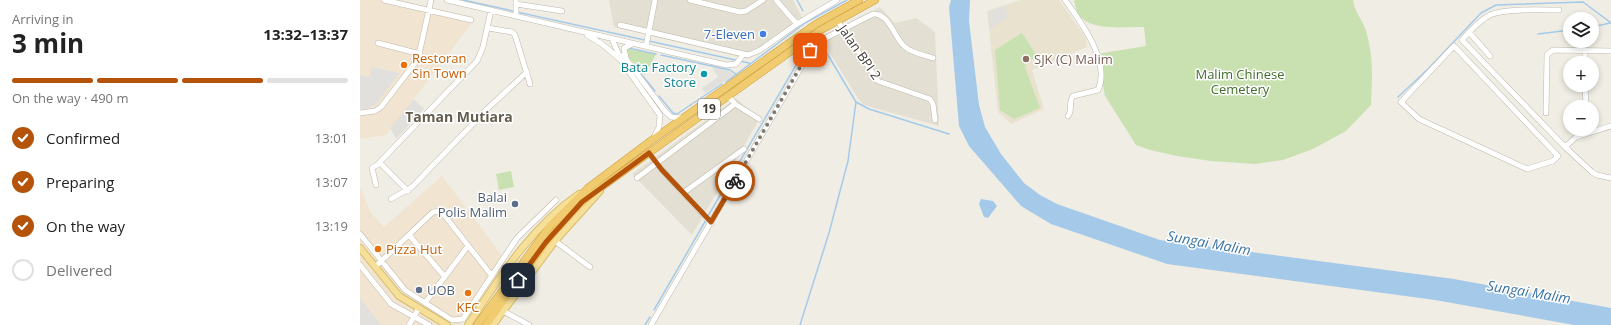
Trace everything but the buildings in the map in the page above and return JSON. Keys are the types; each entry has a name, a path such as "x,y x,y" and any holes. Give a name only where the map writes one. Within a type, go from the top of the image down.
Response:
{"highway":[{"name":"19","path":"486,325 568,206 592,186 684,117 816,24 858,0"},
{"name":"19","path":"477,325 552,229 582,202 819,31 875,0"}],"main road":[{"path":"493,325 556,241 606,184"},
{"path":"468,325 497,282 541,226 559,208 592,186"},
{"path":"360,248 399,296 440,323 447,325"}],"street":[{"path":"384,0 471,20"},
{"path":"360,113 375,112 381,107 420,54 431,0"},
{"path":"447,0 491,10 516,13 612,39 633,43"},
{"path":"647,40 655,0"},
{"path":"691,0 740,12 746,11 762,0"},
{"path":"776,0 797,24"},
{"path":"620,25 647,40 726,65 736,64 742,57 760,50 797,24 838,0"},
{"path":"1065,0 1090,37 1102,80 1098,90 1073,96 1070,101 1071,111 1068,116"},
{"path":"516,13 516,2 562,11"},
{"path":"376,185 371,170 380,163 476,64 488,28 491,10"},
{"path":"1559,10 1508,12 1491,15 1469,32 1462,40 1565,147 1592,172 1597,175 1611,178"},
{"path":"651,325 708,220 810,50 818,42 873,14 880,14 905,48 933,58"},
{"name":"Jalan BPI 2","path":"837,20 844,28 878,81 930,99 933,104 935,120"},
{"path":"488,28 512,32 515,35 530,84"},
{"path":"574,29 602,44 624,60 660,115 659,127 652,140"},
{"path":"1469,32 1490,56"},
{"path":"612,39 620,55 667,114 675,118 684,117"},
{"path":"624,60 624,48 633,43 647,40 742,57"},
{"path":"378,43 420,54"},
{"path":"1454,46 1505,101 1558,156 1553,161 1527,169 1419,119 1401,102 1454,46"},
{"path":"1546,113 1547,55 1553,50 1611,51"},
{"path":"1585,50 1585,56"},
{"path":"391,199 408,191 526,72"},
{"path":"1505,101 1513,93"},
{"path":"728,96 735,104 759,119"},
{"path":"637,178 735,104"},
{"path":"1599,129 1611,126"},
{"path":"1565,147 1578,136"},
{"path":"683,193 744,149"},
{"path":"649,153 656,163 708,220"},
{"path":"380,163 408,191"},
{"path":"360,234 405,290 452,320 461,320 517,238 556,200"},
{"path":"375,267 433,212 438,210 441,211 492,276"},
{"path":"409,235 445,277"},
{"path":"556,241 590,267"},
{"path":"425,303 468,246"},
{"path":"360,265 391,304 428,325"},
{"path":"409,325 419,308"},
{"path":"503,311 529,325"}],"shaded area":[{"path":"360,0 401,0 476,18 386,135 360,139"},
{"path":"609,0 793,0 804,21 748,59 614,27"},
{"name":"SJK (C) Malim","path":"1021,0 1059,0 1086,38 1087,47 1032,70 1044,109 1011,124 998,112 987,11"},
{"path":"1004,6 1009,16 989,30 989,12"},
{"path":"880,7 895,23 916,18 935,32 939,126 864,105 859,100 820,37"},
{"path":"372,67 400,73 376,104 368,109 360,109 360,75 370,77"},
{"path":"712,67 727,70 735,75 705,93 702,88 718,77"},
{"path":"736,98 759,120 692,235 632,174"},
{"path":"414,99 424,109 396,139 390,128"},
{"path":"442,176 507,262 460,325 360,325 360,187 371,213 384,227"},
{"path":"360,298 381,325 360,325"}],"green space":[{"name":"Malim Chinese Cemetery","path":"1074,0 1353,0 1369,41 1372,68 1371,105 1346,131 1313,149 1283,160 1255,164 1211,161 1150,150 1136,145 1105,96 1097,54 1146,46 1144,27 1109,27 1091,24 1079,15 1076,10"},
{"path":"1022,33 1037,56 1026,63 1025,67 1040,108 1014,119 1000,110 995,50"},
{"path":"629,49 656,54 645,75 627,56 626,50"},
{"path":"511,171 514,187 499,190 496,174"}],"water":[{"path":"951,0 970,0 969,21 979,105 985,127 1001,154 1024,183 1040,195 1057,204 1160,240 1454,279 1611,308 1611,325 1574,325 1435,300 1167,264 1051,224 1021,206 969,146 959,126 949,7"},
{"path":"981,199 993,201 997,206 988,218 984,217 979,204"}],"waterway":[{"path":"463,0 749,63"},
{"path":"797,0 803,11"},
{"path":"726,82 805,23 847,0"},
{"path":"1398,97 1428,69 1481,13 1496,5 1583,2 1611,23"},
{"path":"1599,25 1610,23"},
{"path":"1538,34 1563,31"},
{"path":"708,216 806,48 817,40"},
{"path":"822,45 856,102 869,109 949,134"},
{"path":"628,48 656,54"},
{"path":"661,55 730,70 737,75"},
{"path":"637,69 655,91"},
{"path":"659,96 673,113 677,114 722,84"},
{"path":"800,325 829,233 848,161 856,102"},
{"path":"654,310 706,220"},
{"path":"645,325 650,317"}],"way so far":[{"path":"735,181 810,50"}],"place":[{"name":"7-Eleven","path":"763,34"},
{"name":"SJK (C) Malim","path":"1026,59"},
{"name":"Restoran Sin Town","path":"404,65"},
{"name":"Bata Factory Store","path":"704,74"},
{"name":"Balai Polis Malim","path":"515,204"},
{"name":"Pizza Hut","path":"378,249"},
{"name":"UOB","path":"419,290"},
{"name":"KFC","path":"468,293"}],"district":[{"name":"Taman Mutiara","path":"459,117"}],"route":[{"path":"518,280 564,220 582,202 649,153 662,170 711,222 735,181"}],"water label":[{"name":"Sungai Malim","path":"1209,243"},
{"name":"Sungai Malim","path":"1529,292"}]}
